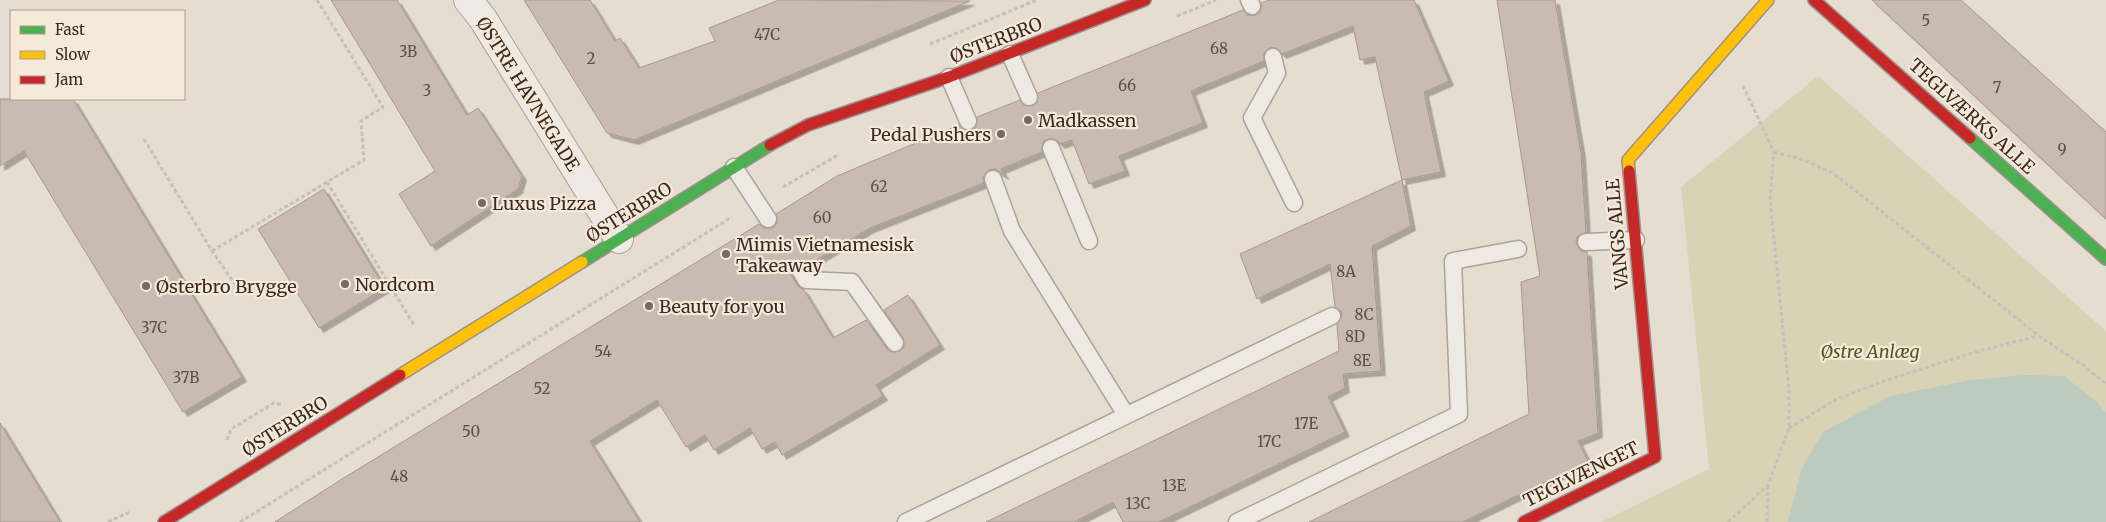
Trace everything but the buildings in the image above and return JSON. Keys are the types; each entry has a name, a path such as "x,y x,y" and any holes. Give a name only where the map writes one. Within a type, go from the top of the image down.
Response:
{"street":[{"name":"ØSTRE HAVNEGADE","path":"468,0 483,19 619,240"},
{"name":"ØSTERBRO","path":"164,522 778,140 808,125 949,77 1145,0"},
{"name":"VANGS ALLE","path":"1655,457 1628,160 1768,0"},
{"name":"TEGLVÆRKS ALLE","path":"1814,0 2106,259"},
{"name":"TEGLVÆNGET","path":"1524,522 1655,457"}],"lane":[{"path":"1010,54 1029,97"},
{"path":"1273,57 1277,73 1252,118 1294,203"},
{"path":"949,77 968,121"},
{"path":"1051,148 1089,242"},
{"path":"734,167 768,219"},
{"path":"993,179 1012,230 1126,414"},
{"path":"1586,242 1636,240"},
{"path":"1237,522 1459,414 1453,261 1518,249"},
{"path":"800,270 806,280 852,282 895,343"},
{"path":"906,522 1332,316"}],"path":[{"path":"212,251 364,160 361,121 383,107 317,0"},
{"path":"1725,48 1774,152 1770,198 1789,392 1789,428 1768,485 1767,522"},
{"path":"144,139 212,251 239,290"},
{"path":"1774,152 1804,160 1833,173 2039,336 2083,365 2106,384"},
{"path":"327,182 410,319"},
{"path":"240,522 757,202"},
{"path":"1789,428 1837,399 1884,380 1982,350 2039,336"},
{"path":"1728,522 1768,485"}],"green space":[{"name":"Østre Anlæg","path":"1818,76 2106,331 2106,522 1601,522 1709,469 1681,187"}],"shaded area":[{"path":"2025,375 2064,376 2096,401 2106,413 2106,522 1788,522 1802,468 1823,432 1890,396 1971,380"}],"traffic: fast":[{"path":"1970,138 2106,259"},
{"path":"582,262 770,145"}],"traffic: slow":[{"path":"1629,171 1628,160 1768,0"},
{"path":"400,375 582,262"}],"traffic: jam":[{"path":"770,145 808,125 949,77 1145,0"},
{"path":"1814,0 1970,138"},
{"path":"1524,522 1655,457 1629,171"},
{"path":"164,522 400,375"}],"place":[{"name":"Madkassen","path":"1028,120"},
{"name":"Pedal Pushers","path":"1001,134"},
{"name":"Luxus Pizza","path":"482,203"},
{"name":"Mimis Vietnamesisk Takeaway","path":"726,254"},
{"name":"Nordcom","path":"345,284"},
{"name":"Østerbro Brygge","path":"146,286"},
{"name":"Beauty for you","path":"649,306"}]}
